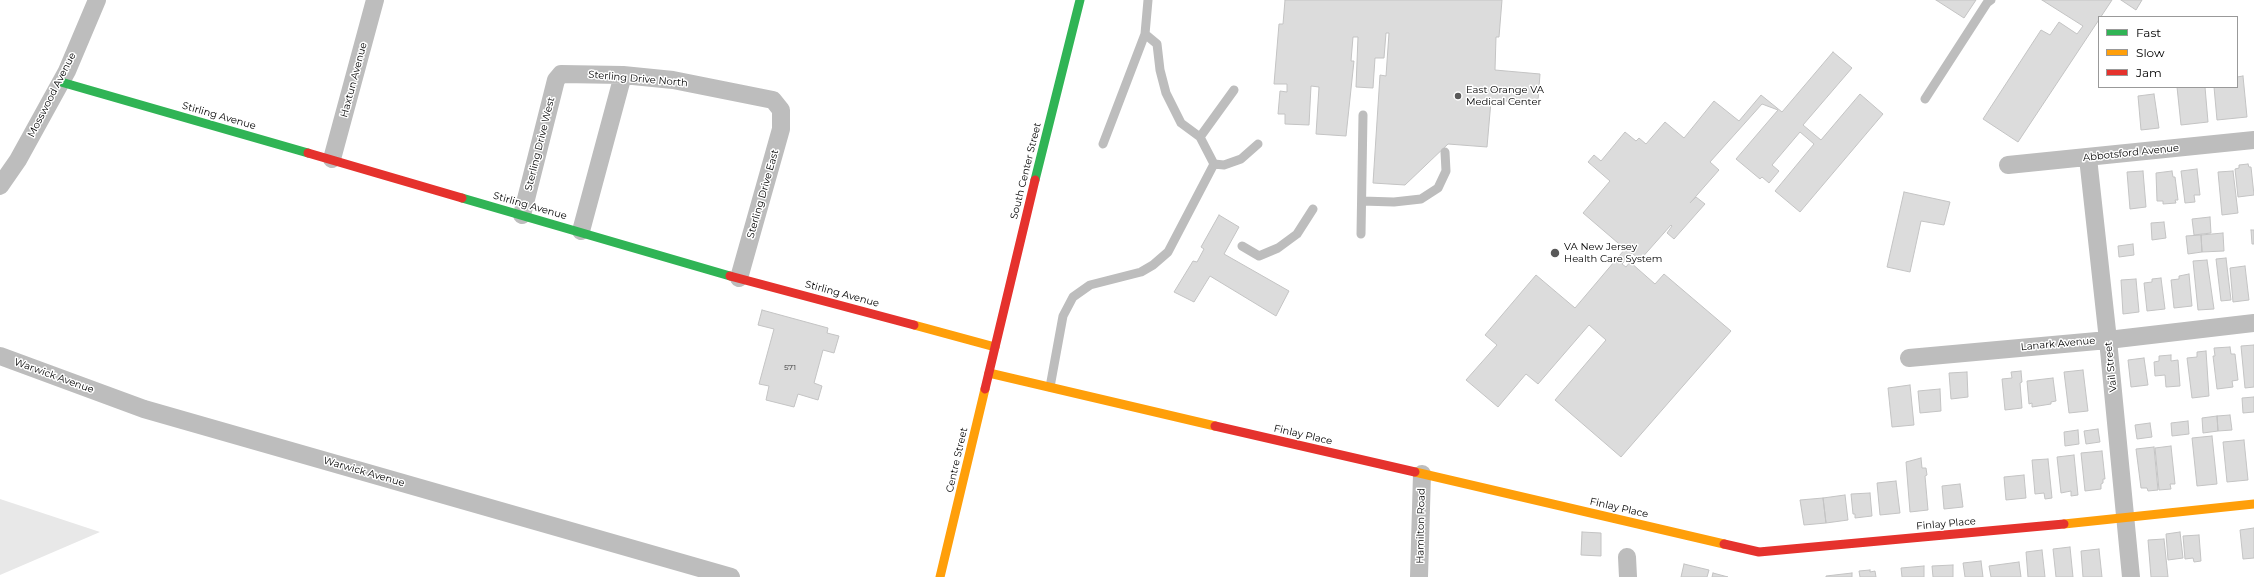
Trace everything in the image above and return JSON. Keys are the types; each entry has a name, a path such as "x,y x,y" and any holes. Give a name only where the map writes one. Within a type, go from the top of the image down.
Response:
{"street":[{"name":"Mosswood Avenue","path":"0,186 18,160 61,82 96,0"},
{"name":"Haxtun Avenue","path":"332,159 375,0"},
{"name":"South Center Street","path":"995,347 1080,0"},
{"name":"Sterling Drive North","path":"561,74 623,75 673,80 772,100 781,110"},
{"name":"Sterling Drive West","path":"522,216 556,80 561,74"},
{"path":"581,231 623,75"},
{"name":"Stirling Avenue","path":"61,82 332,159 522,216 581,231 739,278 995,347"},
{"name":"Sterling Drive East","path":"739,278 781,129 781,110"},
{"name":"Abbotsford Avenue","path":"2008,165 2254,140"},
{"name":"Vail Street","path":"2088,158 2126,518 2130,577"},
{"name":"Lanark Avenue","path":"1909,358 2108,340 2254,323"},
{"name":"Centre Street","path":"940,577 995,347"},
{"name":"Warwick Avenue","path":"0,356 144,409 731,577"},
{"name":"Finlay Place","path":"989,373 1759,552 2126,518 2254,504"},
{"name":"Hamilton Road","path":"1419,577 1422,474"},
{"path":"1627,557 1628,577"}],"lane":[{"path":"1104,144 1146,34 1148,0"},
{"path":"1925,99 1987,3 1991,0"},
{"path":"1146,34 1157,44 1160,70 1166,93 1181,123 1200,137 1214,164"},
{"path":"1200,137 1234,90"},
{"path":"1361,234 1363,115"},
{"path":"1214,164 1224,165 1241,159 1258,144"},
{"path":"1362,201 1394,202 1421,199 1438,188 1446,171 1445,152"},
{"path":"1050,387 1063,316 1073,297 1090,285 1141,272 1168,252 1214,164"},
{"path":"1242,246 1259,256 1278,248 1297,234 1313,209"}],"shaded area":[{"path":"0,499 100,532 0,575"}],"building":[{"name":"East Orange VA Medical Center","path":"1285,0 1502,0 1499,37 1496,37 1495,70 1540,74 1538,101 1491,101 1487,147 1448,144 1405,185 1373,183 1380,75 1386,76 1389,33 1386,33 1384,58 1375,58 1373,88 1356,87 1358,37 1353,37 1351,61 1354,61 1346,136 1316,134 1319,87 1311,86 1309,125 1285,124 1285,114 1278,114 1280,91 1287,92 1287,84 1274,84 1279,24 1283,24"},
{"path":"1936,0 1976,0 1964,18"},
{"path":"2042,0 2112,0 2101,16 2098,16 2098,21 2018,142 1983,119 2041,30 2050,35 2059,22 2077,34 2083,26"},
{"path":"2121,0 2142,0 2136,10"},
{"path":"1833,52 1852,68 1803,125 1821,140 1860,94 1883,114 1800,212 1775,191 1814,144 1800,132 1772,165 1779,171 1769,183 1762,177 1760,179 1736,159 1778,110 1762,104 1710,162 1719,170 1690,203 1696,197 1705,204 1674,239 1667,233 1672,226 1671,225 1640,260 1632,253 1622,264 1626,267 1630,262 1655,284 1664,274 1731,331 1621,457 1555,400 1606,340 1589,325 1538,384 1526,374 1498,407 1466,380 1497,345 1485,335 1536,275 1575,308 1625,249 1583,213 1610,181 1588,162 1594,155 1601,161 1625,132 1636,141 1639,138 1646,144 1665,122 1684,138 1714,101 1739,121 1761,95 1782,112"},
{"path":"2243,76 2247,117 2217,120 2214,88 2238,88 2238,77"},
{"path":"2177,88 2205,88 2208,122 2181,125"},
{"path":"2154,94 2159,128 2141,130 2138,96"},
{"path":"2248,164 2249,167 2251,167 2254,195 2238,197 2235,169 2239,168 2239,165"},
{"path":"2197,169 2200,195 2194,195 2195,202 2185,203 2181,171"},
{"path":"2143,171 2146,207 2130,209 2127,172"},
{"path":"2172,171 2173,177 2175,177 2178,200 2175,200 2176,203 2163,204 2163,201 2157,201 2156,173"},
{"path":"2233,171 2238,213 2222,215 2218,172"},
{"path":"1904,192 1950,202 1944,225 1921,221 1910,272 1887,267"},
{"path":"1219,215 1239,227 1224,254 1289,291 1276,316 1210,276 1194,302 1174,292 1193,261 1197,262 1204,249 1201,247"},
{"path":"2210,217 2211,233 2194,235 2192,219"},
{"path":"2164,222 2166,238 2152,240 2151,223"},
{"path":"2251,230 2254,230 2254,244 2252,244"},
{"path":"2223,233 2224,251 2202,252 2201,235"},
{"path":"2201,235 2202,252 2188,254 2186,236"},
{"path":"2133,244 2134,255 2119,257 2118,246"},
{"path":"2226,258 2231,300 2221,301 2216,259"},
{"path":"2207,260 2214,309 2198,310 2193,261"},
{"path":"2245,266 2249,300 2233,302 2230,268"},
{"path":"2189,274 2192,306 2174,308 2171,280 2179,279 2179,276"},
{"path":"2161,278 2165,309 2147,311 2144,283 2152,282 2152,279"},
{"path":"2136,279 2139,312 2123,314 2121,280"},
{"path":"762,310 828,328 827,333 839,336 834,353 823,350 814,383 822,386 818,400 798,394 794,407 766,400 769,386 759,384 774,329 758,325"},
{"path":"2254,345 2254,387 2245,388 2241,346"},
{"path":"2230,347 2231,354 2235,354 2238,380 2232,381 2233,387 2217,389 2213,356 2215,356 2214,348"},
{"path":"2206,351 2209,396 2192,398 2187,358 2197,357 2197,352"},
{"path":"2171,355 2171,361 2178,360 2180,386 2166,387 2165,375 2155,376 2154,362 2159,361 2159,356"},
{"path":"2144,358 2148,385 2131,387 2128,360"},
{"path":"2083,370 2088,411 2069,413 2064,372"},
{"path":"2021,371 2022,382 2020,383 2022,408 2005,410 2002,379 2012,378 2011,372"},
{"path":"1967,372 1968,397 1951,399 1949,373"},
{"path":"2053,378 2056,401 2051,402 2051,404 2032,407 2032,403 2029,404 2027,381"},
{"path":"1910,385 1914,425 1892,427 1888,388"},
{"path":"1940,389 1941,411 1920,413 1918,391"},
{"path":"2254,397 2254,412 2243,413 2242,398"},
{"path":"2230,415 2232,430 2218,431 2217,416"},
{"path":"2217,416 2218,431 2203,433 2202,418"},
{"path":"2188,421 2189,434 2172,436 2171,423"},
{"path":"2150,423 2152,437 2137,439 2135,425"},
{"path":"2098,429 2100,442 2086,444 2084,431"},
{"path":"2078,430 2079,444 2065,446 2064,432"},
{"path":"2212,436 2217,484 2197,486 2192,438"},
{"path":"2244,440 2248,480 2227,482 2223,442"},
{"path":"2171,446 2175,484 2170,484 2171,489 2159,490 2155,448"},
{"path":"2154,447 2158,490 2148,491 2147,488 2141,488 2136,449"},
{"path":"2102,451 2105,479 2103,479 2103,483 2101,484 2101,489 2085,491 2081,453"},
{"path":"2074,455 2078,495 2071,496 2071,491 2061,493 2057,457"},
{"path":"1921,458 1922,468 1926,468 1927,475 1925,476 1928,510 1910,512 1906,462"},
{"path":"2048,459 2052,498 2045,499 2044,493 2035,494 2032,460"},
{"path":"2024,475 2026,498 2006,500 2004,477"},
{"path":"1896,481 1900,513 1880,515 1877,483"},
{"path":"1960,484 1963,507 1944,509 1942,486"},
{"path":"1870,493 1872,516 1855,518 1855,514 1853,514 1851,494"},
{"path":"1845,495 1848,520 1826,523 1823,498"},
{"path":"1823,498 1826,523 1804,525 1800,500"},
{"path":"2254,528 2254,558 2243,559 2240,530"},
{"path":"1582,532 1601,533 1601,556 1581,555"},
{"path":"2180,532 2183,558 2168,560 2166,534"},
{"path":"2199,535 2201,561 2194,562 2193,558 2185,559 2183,536"},
{"path":"2164,539 2168,577 2151,577 2148,540"},
{"path":"2070,547 2073,577 2056,577 2053,549"},
{"path":"2099,549 2102,577 2083,577 2081,551"},
{"path":"2042,550 2045,577 2028,577 2026,552"},
{"path":"1981,561 1983,577 1965,577 1963,563"},
{"path":"2019,562 2021,577 1991,577 1989,566"},
{"path":"1684,564 1709,570 1707,577 1681,577"},
{"path":"1953,565 1953,577 1933,577 1932,566"},
{"path":"1924,566 1924,577 1902,577 1901,568"},
{"path":"1870,570 1870,572 1875,571 1876,577 1860,577 1859,571"},
{"path":"1713,573 1728,577 1712,577"},
{"path":"1852,573 1852,577 1826,577 1826,576"}],"traffic: fast":[{"path":"1035,180 1080,0"},
{"path":"61,82 308,153"},
{"path":"462,198 730,276"}],"traffic: slow":[{"path":"914,325 995,347"},
{"path":"989,373 1215,426"},
{"path":"940,577 985,389"},
{"path":"1415,472 1724,544"},
{"path":"2064,524 2254,504"}],"traffic: jam":[{"path":"308,153 462,198"},
{"path":"985,389 1035,180"},
{"path":"730,276 914,325"},
{"path":"1215,426 1415,472"},
{"path":"1724,544 1759,552 2064,524"}],"place":[{"name":"East Orange VA Medical Center","path":"1458,96"},
{"name":"VA New Jersey Health Care System","path":"1555,253"}]}
